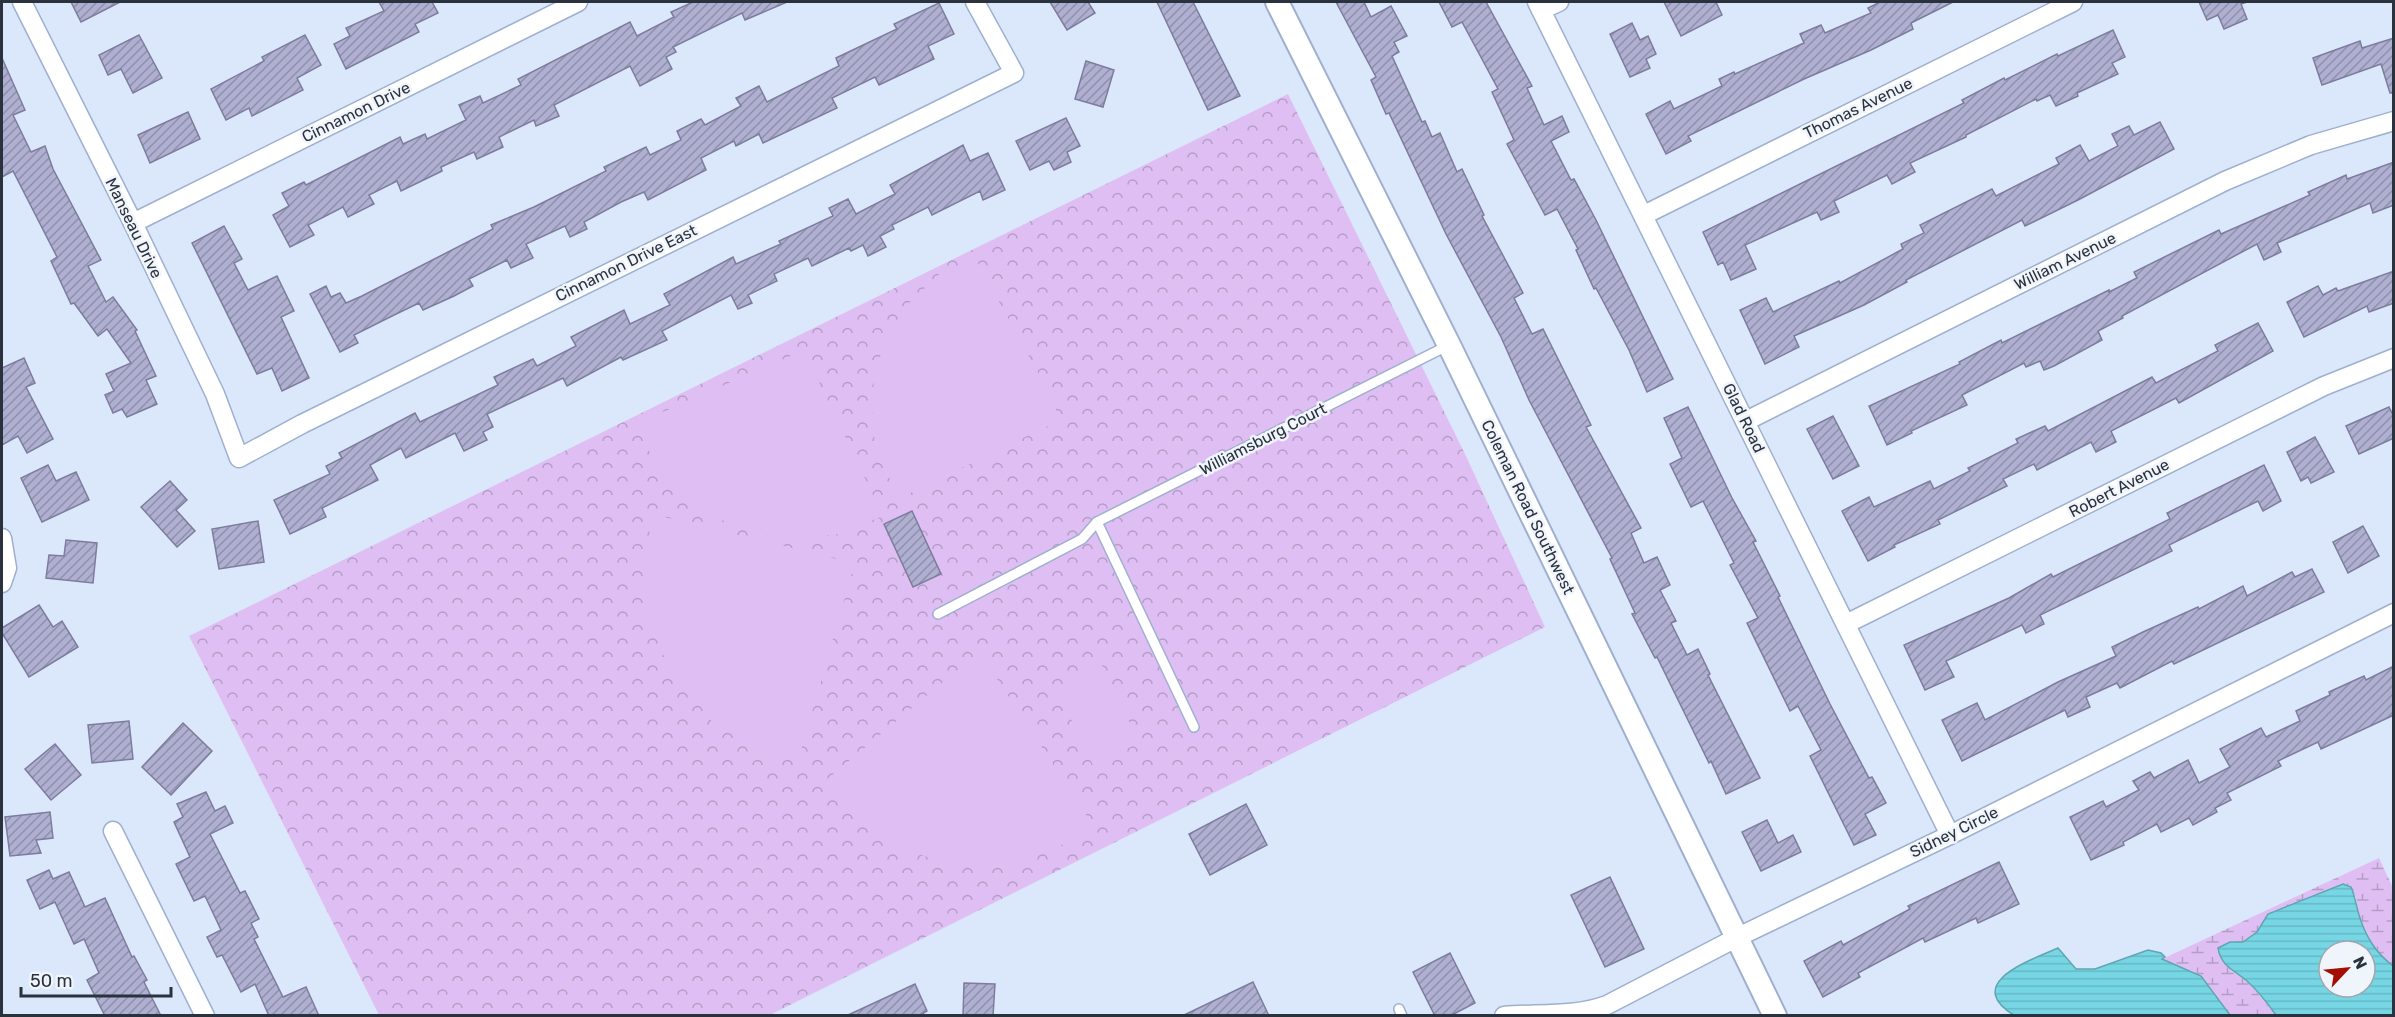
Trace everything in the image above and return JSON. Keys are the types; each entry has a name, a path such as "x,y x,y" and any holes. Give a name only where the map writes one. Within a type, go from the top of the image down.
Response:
{"street":[{"name":"Manseau Drive","path":"22,2 133,223 215,394 239,458"},
{"name":"Cinnamon Drive","path":"133,223 578,2"},
{"name":"Cinnamon Drive East","path":"239,458 302,424 1014,73 975,2"},
{"name":"Coleman Road Southwest","path":"1276,2 1449,345 1775,1016"},
{"path":"1539,6 1559,2"},
{"name":"Thomas Avenue","path":"1644,214 2073,2"},
{"name":"Glad Road","path":"1539,6 1950,834"},
{"name":"William Avenue","path":"1746,421 2225,181 2311,145 2394,121"},
{"name":"Robert Avenue","path":"1846,624 2324,386 2394,358"},
{"path":"2,538 7,568 2,584"},
{"name":"Sidney Circle","path":"1504,1016 1593,1011 2394,613"},
{"path":"114,831 205,1016"}],"lane":[{"name":"Williamsburg Court","path":"938,614 1082,539 1097,522 1449,345"},
{"path":"1097,522 1194,727"}],"green space":[{"path":"1288,94 1465,454 1545,627 768,1016 379,1015 189,636"},
{"path":"975,258 1057,407 1050,425 898,499 875,442 871,397 882,349 907,305 939,274"},
{"path":"795,354 808,359 883,516 839,534 782,539 742,529 702,511 666,476 647,448 638,423"},
{"path":"652,514 845,561 852,573 798,761 766,754 713,723 666,661 643,608"},
{"path":"973,657 986,662 1092,824 1051,851 1008,862 989,864 950,862 913,853 886,839 856,818 819,786"},
{"path":"1102,665 1139,743 1093,765 1056,687"},
{"path":"2379,858 2393,888 2393,966 2377,952 2377,939 2370,939 2358,913 2356,897 2343,884 2268,914 2257,932 2243,942 2230,942 2230,970 2248,982 2276,1015 2230,1015 2201,976 2162,959"}],"water":[{"path":"2343,884 2351,887 2369,939 2317,939 2317,999 2377,999 2377,951 2393,966 2393,1015 2276,1015 2252,986 2222,960 2218,948 2230,942 2243,942 2257,932 2268,914"},
{"path":"2058,948 2076,969 2095,969 2148,950 2161,953 2165,957 2162,959 2201,976 2230,1015 2015,1016 2000,1004 1995,993 1998,983 2006,974"}],"building":[{"path":"71,2 120,2 81,22"},
{"path":"379,2 432,2 438,13 415,24 419,32 346,69 334,44 350,36 346,28 384,11"},
{"path":"693,2 787,2 745,20 742,13 673,47 676,52 666,57 672,69 640,86 630,66 554,105 559,116 536,126 534,120 499,137 503,147 477,159 474,152 441,167 442,171 401,191 397,181 369,195 374,204 348,217 343,207 308,225 314,235 290,247 273,215 289,206 282,193 304,182 306,185 400,137 403,144 425,134 427,139 466,120 459,105 480,96 483,103 521,85 518,79 630,22 637,36 674,17 671,12"},
{"path":"1050,2 1088,2 1095,13 1067,30"},
{"path":"1157,2 1193,2 1240,96 1208,110"},
{"path":"1336,2 1364,2 1371,17 1391,6 1407,36 1394,42 1399,52 1392,56 1422,122 1425,121 1432,137 1440,133 1457,172 1462,169 1484,215 1482,216 1523,293 1514,298 1532,334 1543,329 1591,425 1586,427 1641,528 1631,533 1644,563 1657,557 1670,585 1660,590 1676,621 1671,623 1687,655 1698,649 1710,674 1708,675 1760,778 1726,794 1711,761 1709,763 1657,657 1655,658 1632,614 1635,613 1610,559 1612,558 1529,400 1501,337 1446,234 1389,113 1386,114 1371,80 1376,77"},
{"path":"1439,2 1486,2 1532,86 1527,88 1544,125 1562,116 1569,132 1551,141 1571,180 1574,179 1596,220 1673,379 1647,392 1629,350 1596,288 1594,289 1576,250 1578,249 1557,209 1545,215 1507,144 1514,140 1492,92 1498,89 1462,22 1452,27"},
{"path":"1664,2 1716,2 1722,15 1681,36"},
{"path":"1880,2 1953,2 1911,23 1913,29 1688,136 1691,141 1666,154 1646,114 1670,101 1674,109 1722,86 1719,79 1804,43 1800,34 1821,25 1825,33 1871,13 1868,8"},
{"path":"2199,2 2247,2 2241,4 2247,19 2224,29 2218,15 2207,20"},
{"path":"939,3 954,34 928,46 934,59 879,85 875,77 832,98 837,108 763,143 759,134 736,146 734,141 701,158 706,170 648,200 644,192 621,202 584,222 587,229 570,237 565,226 526,244 533,258 511,268 507,260 469,279 473,286 454,296 423,310 419,303 392,316 354,335 358,343 340,352 310,294 326,286 331,297 340,293 346,303 362,296 493,229 491,225 534,207 606,171 604,167 646,147 650,155 681,140 677,131 701,119 705,125 741,106 736,98 759,86 767,102 839,66 836,58 897,29 894,24"},
{"path":"1632,23 1640,40 1648,36 1656,54 1646,59 1650,68 1630,77 1610,34"},
{"path":"2113,30 2125,57 2112,63 2118,74 2077,93 2078,96 2056,106 2050,95 2037,101 2036,99 1966,137 1910,163 1915,172 1892,184 1887,175 1834,201 1839,212 1821,220 1817,212 1745,245 1756,269 1731,280 1723,262 1718,265 1703,232 1964,103 1962,100 2004,78 2005,80"},
{"path":"139,35 162,78 133,93 121,69 108,75 99,55"},
{"path":"305,35 321,65 297,78 303,90 252,116 249,108 226,120 211,89 264,61 262,57"},
{"path":"2394,38 2394,93 2390,93 2381,64 2322,85 2313,58 2360,41 2362,48"},
{"path":"2,58 25,110 13,115 31,152 45,146 53,169 101,260 88,266 106,302 113,297 137,330 135,331 156,376 146,380 157,404 127,417 122,409 113,413 105,395 114,391 106,374 131,363 107,329 98,336 74,303 71,304 51,261 57,257 13,171 2,177"},
{"path":"1086,61 1114,70 1103,107 1075,99"},
{"path":"188,112 200,139 150,163 138,135"},
{"path":"1066,118 1080,146 1067,152 1071,162 1054,170 1049,161 1030,170 1016,141"},
{"path":"2160,122 2174,149 2025,226 2022,220 1906,280 1907,282 1864,305 1794,336 1799,347 1765,364 1740,310 1766,298 1773,312 1839,281 1840,283 1903,249 1901,244 1924,233 1920,225 1992,189 1996,196 2059,164 2056,158 2080,145 2089,161 2118,146 2112,134 2129,126 2134,135"},
{"path":"963,145 970,161 988,153 1005,190 983,200 980,191 932,215 928,207 892,225 894,229 880,236 886,247 868,256 863,245 851,251 849,248 812,266 808,258 774,274 777,281 748,295 752,303 738,309 731,295 662,331 667,340 623,360 621,357 567,386 563,378 487,414 493,427 483,432 487,440 464,451 455,433 406,458 401,448 370,465 378,480 322,508 326,517 290,534 274,500 330,474 326,466 342,458 339,453 415,413 420,422 498,385 494,377 533,359 537,366 576,346 571,337 624,310 630,324 670,305 664,294 733,257 736,264 781,244 779,241 833,216 829,208 848,199 856,214 895,194 890,185"},
{"path":"2394,162 2394,205 2373,213 2370,203 2277,243 2281,252 2264,260 2257,244 2122,316 2123,318 2098,331 2102,340 2044,370 2040,361 2026,367 2024,363 1962,395 1967,405 1887,445 1869,406 1960,364 1959,362 2001,340 2002,343 2137,278 2134,272 2219,230 2221,234 2310,195 2308,192 2346,175 2347,179"},
{"path":"224,226 242,259 234,263 248,290 277,276 294,311 281,317 309,378 282,391 272,368 257,374 192,243"},
{"path":"2394,271 2394,303 2369,312 2367,306 2304,337 2287,302 2318,286 2323,295 2336,288 2338,291"},
{"path":"2258,323 2273,351 2179,403 2176,398 2111,431 2116,442 2096,452 2091,442 2037,470 2034,464 2003,479 2007,486 1938,520 1940,524 1894,545 1895,547 1868,561 1842,511 1869,497 1874,507 1930,481 1934,489 1970,471 1968,468 2018,443 2016,439 2045,426 2048,431 2152,377 2156,383 2218,351 2215,345"},
{"path":"24,358 35,383 26,387 53,439 27,453 18,436 2,445 2,368"},
{"path":"1688,407 1732,498 1756,541 1753,542 1830,704 1869,778 1872,777 1886,803 1865,814 1876,835 1854,845 1810,756 1821,750 1798,706 1790,711 1747,623 1758,618 1730,565 1734,563 1703,501 1691,507 1670,464 1682,458 1664,418"},
{"path":"2389,407 2394,417 2394,438 2359,454 2346,426"},
{"path":"1833,416 1859,466 1833,479 1807,429"},
{"path":"2315,437 2334,472 2311,483 2308,477 2301,481 2287,452"},
{"path":"48,465 56,481 76,472 89,500 42,522 21,478"},
{"path":"2264,465 2281,501 2263,511 2258,501 2169,545 2172,551 2040,615 2044,624 2026,633 2022,625 1946,661 1954,677 1925,690 1904,645 2009,598 2051,574 2053,577 2170,519 2167,513"},
{"path":"170,481 187,500 176,510 195,531 177,547 141,507"},
{"path":"912,511 941,574 913,587 884,524"},
{"path":"258,521 264,562 219,569 212,529"},
{"path":"2363,526 2379,556 2348,573 2333,542"},
{"path":"66,540 97,543 93,583 46,578 49,555 64,556"},
{"path":"2312,569 2324,592 2174,664 2172,661 2120,688 2117,683 2086,697 2090,707 2068,717 2065,710 1962,761 1942,720 1977,703 1985,720 2058,682 2116,656 2112,647 2143,632 2198,607 2199,609 2243,586 2247,596 2292,572 2295,577"},
{"path":"39,605 53,627 62,621 78,647 29,677 2,633 2,628"},
{"path":"2394,666 2394,715 2321,749 2318,742 2278,761 2281,766 2227,793 2231,800 2215,808 2217,812 2193,825 2189,818 2161,832 2157,824 2123,842 2124,845 2091,860 2070,817 2103,801 2106,807 2139,790 2133,781 2150,772 2154,778 2188,760 2199,783 2230,767 2220,749 2261,728 2266,737 2300,721 2296,711 2330,695 2329,692 2364,676 2366,680"},
{"path":"129,721 133,759 92,763 88,725"},
{"path":"183,723 212,751 171,795 142,767"},
{"path":"55,744 81,775 51,800 25,769"},
{"path":"206,792 215,811 225,806 233,823 210,834 240,893 245,891 259,919 251,923 258,937 254,939 283,997 306,987 319,1016 269,1016 255,984 241,992 222,955 217,957 207,937 221,930 205,896 194,901 176,864 190,857 174,822 183,817 177,804"},
{"path":"1246,804 1267,845 1210,875 1189,834"},
{"path":"50,812 53,838 36,840 41,853 10,856 5,817"},
{"path":"1767,820 1778,843 1793,835 1801,852 1761,871 1742,832"},
{"path":"1999,862 2019,904 1978,923 1976,918 1925,942 1923,938 1858,973 1860,977 1823,997 1804,961 1841,941 1843,945 1910,909 1908,906"},
{"path":"49,870 53,879 69,872 85,907 105,898 132,957 134,956 147,980 144,982 161,1016 105,1016 87,980 99,973 84,939 74,944 55,902 40,909 27,880"},
{"path":"1610,877 1644,949 1605,967 1571,895"},
{"path":"1450,953 1475,1003 1450,1016 1435,1016 1413,972"},
{"path":"1253,982 1269,1016 1182,1016"},
{"path":"964,983 995,984 993,1016 963,1016"},
{"path":"915,984 927,1011 919,1016 846,1016"}]}
